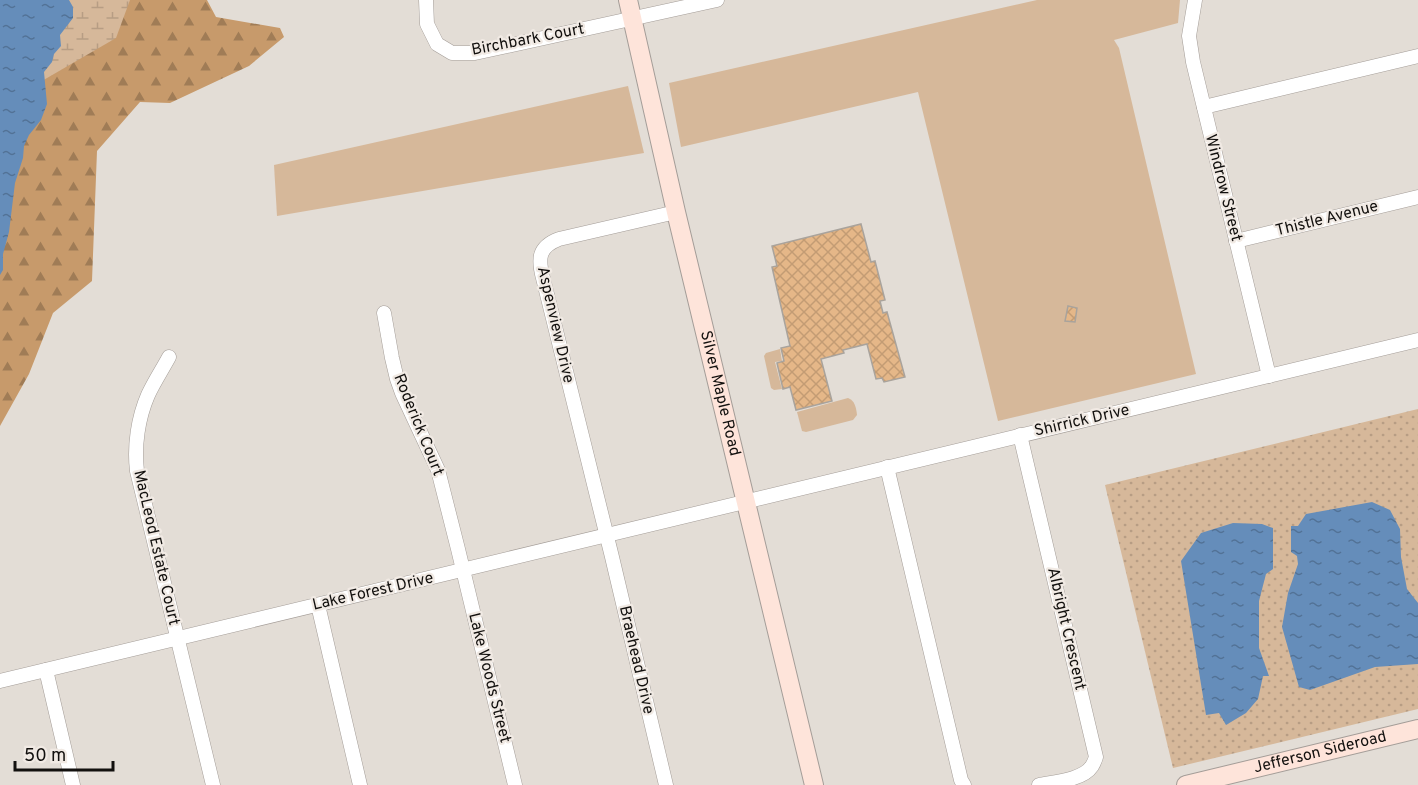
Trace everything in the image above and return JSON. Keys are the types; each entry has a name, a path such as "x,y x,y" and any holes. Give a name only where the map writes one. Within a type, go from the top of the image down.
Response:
{"street":[{"name":"Birchbark Court","path":"426,0 427,24 436,44 452,53 475,52 717,0"},
{"name":"Silver Maple Road","path":"628,0 676,212 814,785"},
{"name":"Windrow Street","path":"1194,0 1189,36 1193,62 1269,376"},
{"path":"1204,107 1418,56"},
{"name":"Thistle Avenue","path":"1236,241 1418,197"},
{"name":"Aspenview Drive","path":"606,536 540,267 540,257 543,249 550,242 559,239 676,212"},
{"name":"Roderick Court","path":"384,313 397,379 438,470 463,570"},
{"name":"Shirrick Drive","path":"746,501 1418,340"},
{"name":"MacLeod Estate Court","path":"169,357 143,409 136,446 137,471 213,785"},
{"name":"Albright Crescent","path":"1020,435 1096,757 1086,773 1039,785"},
{"path":"887,467 964,785"},
{"name":"Lake Forest Drive","path":"0,681 746,501"},
{"name":"Braehead Drive","path":"606,536 666,785"},
{"name":"Lake Woods Street","path":"463,570 515,785"},
{"path":"318,605 360,785"},
{"path":"46,670 73,785"},
{"name":"Jefferson Sideroad","path":"1186,785 1418,729"}],"green space":[{"path":"62,0 207,0 216,17 280,28 284,37 249,66 170,103 140,102 97,151 92,281 53,313 29,374 0,426 0,238 35,85"},
{"path":"62,0 130,0 116,38 35,85"},
{"path":"1037,0 1180,0 1178,23 1114,40 1119,48 1196,374 998,421 918,92 681,147 669,83"},
{"path":"628,86 644,153 277,216 274,165"},
{"path":"780,349 782,361 775,362 782,389 774,390 771,388 764,356 766,353"},
{"path":"848,398 854,403 856,409 857,415 853,420 806,432 802,431 797,412"},
{"path":"1418,409 1418,709 1173,768 1105,485"}],"water":[{"path":"0,0 69,0 73,7 73,18 60,35 61,46 44,72 47,104 41,120 29,135 24,146 23,158 15,183 9,232 3,254 3,270 0,275"},
{"path":"1372,502 1390,510 1400,529 1401,557 1407,589 1418,603 1418,664 1375,667 1310,690 1299,687 1282,627 1288,593 1298,564 1297,556 1291,552 1291,526 1298,526 1306,514"},
{"path":"1233,523 1262,524 1273,528 1273,569 1266,574 1259,601 1259,648 1269,676 1263,676 1258,699 1246,713 1226,725 1219,713 1206,715 1181,561 1201,533"}],"building":[{"path":"861,224 871,262 875,261 885,300 880,301 883,313 887,312 905,377 884,382 882,378 876,379 867,344 843,350 844,353 821,359 832,401 796,410 790,387 783,389 777,363 784,361 781,348 790,346 772,267 777,266 772,246"},
{"path":"1068,306 1077,308 1075,322 1065,321"}]}
